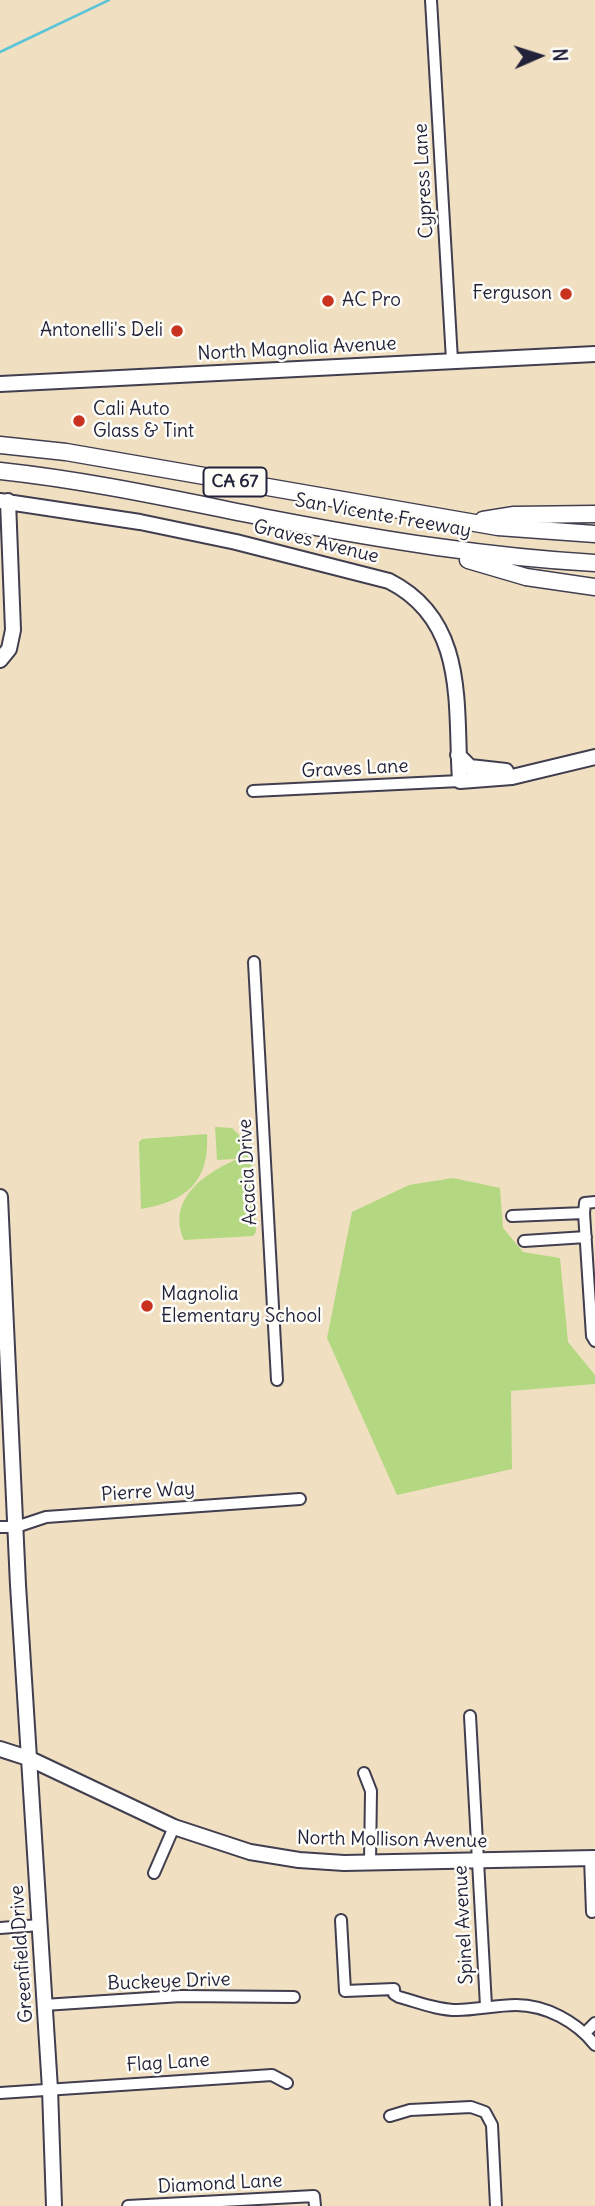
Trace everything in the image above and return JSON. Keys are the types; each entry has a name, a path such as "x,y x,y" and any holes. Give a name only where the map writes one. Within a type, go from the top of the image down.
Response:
{"highway":[{"name":"San Vicente Freeway","path":"0,445 66,452 470,523 595,534"},
{"name":"San Vicente Freeway","path":"0,471 118,489 415,544 474,553 595,563"},
{"path":"470,523 514,515 595,514"},
{"path":"415,544 526,577 595,587"}],"main road":[{"name":"North Magnolia Avenue","path":"0,384 595,354"},
{"path":"0,660 9,649 13,631 4,501"},
{"name":"Graves Avenue","path":"4,501 108,516 236,542 368,574 395,584 426,608 445,640 454,675 460,781"},
{"path":"458,755 470,767 506,770 512,776"},
{"path":"460,781 512,776 595,757"},
{"name":"Greenfield Drive","path":"0,1197 3,1322 50,2090 54,2206"},
{"name":"North Mollison Avenue","path":"0,1749 28,1758 174,1827 250,1852 299,1860 370,1862 592,1858"}],"street":[{"name":"Cypress Lane","path":"431,0 452,360"},
{"name":"Graves Lane","path":"253,791 460,781"},
{"name":"Acacia Drive","path":"254,961 277,1380"},
{"path":"595,1202 585,1203 584,1213 592,1336 595,1341"},
{"path":"512,1216 584,1213"},
{"path":"524,1241 586,1237"},
{"name":"Pierre Way","path":"0,1527 16,1527 46,1517 300,1499"},
{"name":"Spinel Avenue","path":"470,1716 486,2006"},
{"path":"364,1773 371,1791 370,1862"},
{"path":"154,1873 174,1827"},
{"path":"592,1858 593,1912"},
{"path":"341,1920 345,1991 394,1989 394,1994 399,1997 457,2010 486,2006 531,2007 554,2014 585,2033 595,2045"},
{"path":"0,1928 40,1926"},
{"name":"Buckeye Drive","path":"44,2004 181,1997 294,1997"},
{"path":"585,2033 595,2023"},
{"name":"Flag Lane","path":"0,2093 272,2075 287,2082"},
{"path":"390,2116 410,2110 471,2107 485,2112 492,2124 496,2206"},
{"name":"Diamond Lane","path":"128,2206 315,2201"}],"green space":[{"path":"215,1127 232,1128 245,1141 251,1158 217,1160"},
{"path":"207,1134 204,1165 192,1187 170,1201 141,1209 139,1142 142,1139"},
{"path":"235,1160 252,1160 256,1232 253,1236 184,1240 180,1213 184,1201 200,1181"},
{"path":"453,1178 500,1188 503,1228 523,1252 560,1258 568,1342 595,1375 595,1384 511,1391 512,1469 397,1495 327,1338 352,1212 409,1185"}],"waterway":[{"path":"0,52 109,0"}],"place":[{"name":"Ferguson","path":"566,294"},
{"name":"AC Pro","path":"328,301"},
{"name":"Antonelli's Deli","path":"177,331"},
{"name":"Cali Auto Glass & Tint","path":"79,421"},
{"name":"Magnolia Elementary School","path":"147,1306"}]}
